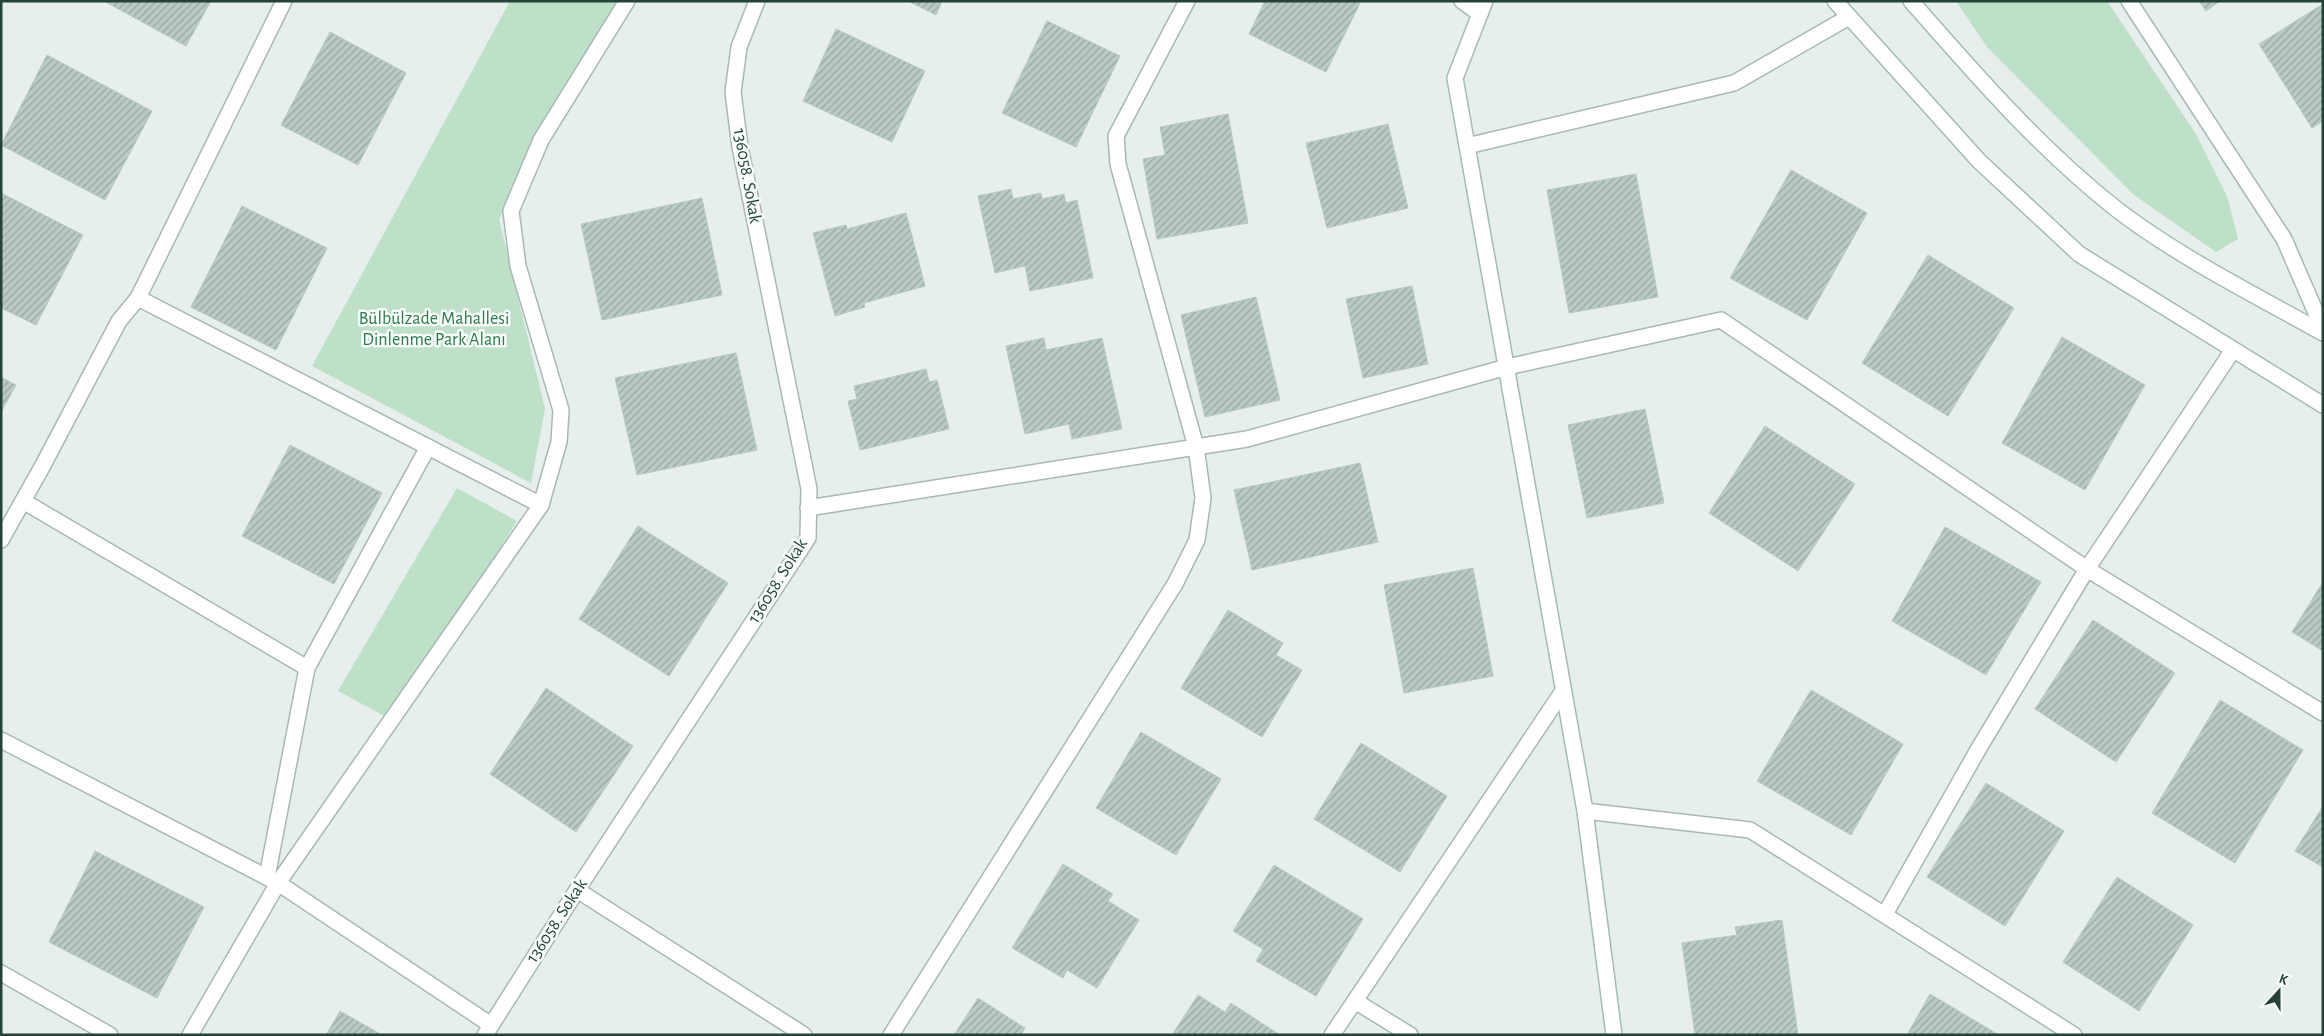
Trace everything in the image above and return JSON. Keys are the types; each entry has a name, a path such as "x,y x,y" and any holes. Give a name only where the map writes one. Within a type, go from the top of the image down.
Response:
{"street":[{"path":"1,540 119,321 138,298 284,1"},
{"path":"190,1035 272,880 541,505 559,442 560,410 518,266 511,212 541,140 628,1"},
{"name":"136058. Sokak","path":"488,1030 577,890 808,538 809,489 740,146 733,92 739,46 757,1"},
{"path":"891,1035 1175,584 1197,540 1203,498 1196,447 1118,164 1116,136 1187,1"},
{"path":"1462,1 1483,8 1455,78 1585,812 1614,1035"},
{"path":"1836,1 1979,161 2079,254 2323,406"},
{"path":"1911,1 2038,141 2116,209 2192,259 2323,333"},
{"path":"2129,1 2284,239 2323,329"},
{"path":"1467,146 1734,83 1849,16"},
{"path":"138,298 541,505"},
{"path":"808,508 1247,438 1507,368 1721,320 2087,569 2323,713"},
{"path":"1885,914 1978,748 2087,569 2233,350"},
{"path":"272,880 307,668 428,447"},
{"path":"23,501 307,668"},
{"path":"1332,1035 1563,691"},
{"path":"1,740 272,880 488,1030"},
{"path":"1585,812 1750,830 2074,1035"},
{"path":"577,890 804,1035"},
{"path":"1,972 110,1035"},
{"path":"1355,1002 1410,1035"}],"green space":[{"name":"Bülbülzade Mahallesi Dinlenme Park Alanı","path":"510,1 617,1 499,219 545,409 531,483 312,366"},
{"path":"1956,1 2107,1 2196,134 2227,196 2238,239 2216,252 2134,195 1987,47"},
{"path":"457,488 517,521 392,720 338,691"}],"building":[{"path":"104,1 211,1 186,46"},
{"path":"908,1 942,1 936,15"},
{"path":"1265,1 1361,1 1326,72 1249,34"},
{"path":"2199,1 2220,1 2206,11"},
{"path":"2323,4 2323,121 2312,128 2259,44"},
{"path":"1047,21 1120,56 1076,147 1002,113"},
{"path":"836,29 925,71 892,142 803,101"},
{"path":"330,32 406,73 358,165 281,125"},
{"path":"47,55 152,111 105,200 1,145"},
{"path":"1228,114 1248,223 1157,239 1143,159 1165,155 1160,127"},
{"path":"1388,124 1408,208 1327,228 1306,143"},
{"path":"1791,170 1867,213 1807,320 1730,278"},
{"path":"1636,174 1658,297 1569,313 1547,190"},
{"path":"1011,189 1013,199 1041,193 1042,199 1064,194 1066,203 1077,200 1093,278 1030,291 1025,266 995,273 978,196"},
{"path":"1,193 83,235 36,325 1,308"},
{"path":"702,198 722,295 602,320 581,224"},
{"path":"242,206 327,248 276,350 191,307"},
{"path":"906,213 925,286 864,303 865,307 835,316 813,233 846,225 847,229"},
{"path":"1928,255 2014,308 1948,416 1862,363"},
{"path":"1412,286 1428,364 1363,378 1346,299"},
{"path":"1256,297 1280,400 1205,417 1181,315"},
{"path":"2062,337 2145,385 2085,490 2002,443"},
{"path":"1044,338 1046,350 1102,338 1122,429 1072,439 1069,424 1025,434 1006,346"},
{"path":"736,353 757,450 637,475 615,378"},
{"path":"926,369 929,382 937,380 949,429 860,450 848,401 857,399 854,386"},
{"path":"1,377 16,385 1,412"},
{"path":"1645,409 1664,503 1587,518 1568,425"},
{"path":"1765,426 1855,484 1798,571 1709,513"},
{"path":"290,445 382,493 334,584 242,536"},
{"path":"1360,463 1378,542 1252,570 1234,490"},
{"path":"638,526 728,583 669,676 579,619"},
{"path":"1945,527 2041,582 1986,675 1892,621"},
{"path":"1473,568 1493,676 1404,693 1384,585"},
{"path":"2323,582 2323,651 2292,632"},
{"path":"1228,610 1283,643 1276,655 1302,670 1262,737 1181,688"},
{"path":"2093,620 2175,673 2116,762 2035,709"},
{"path":"546,688 633,746 576,832 490,774"},
{"path":"1811,690 1903,744 1851,835 1757,781"},
{"path":"2220,700 2303,750 2235,863 2152,813"},
{"path":"1141,732 1221,779 1176,855 1096,808"},
{"path":"1361,743 1447,796 1400,872 1314,819"},
{"path":"1986,783 2064,831 2005,926 1927,877"},
{"path":"2323,806 2323,867 2295,851"},
{"path":"95,851 204,907 157,998 49,942"},
{"path":"1063,864 1113,894 1108,901 1139,920 1097,988 1067,970 1063,978 1012,948"},
{"path":"1274,865 1363,919 1316,996 1256,961 1263,949 1233,931"},
{"path":"2117,877 2193,925 2139,1011 2063,962"},
{"path":"1782,920 1798,1035 1695,1035 1682,943 1737,935 1735,927"},
{"path":"1930,994 1999,1035 1907,1035"},
{"path":"1198,995 1225,1012 1231,1003 1280,1035 1172,1035"},
{"path":"978,998 1025,1028 1022,1033 1025,1035 954,1035"},
{"path":"340,1011 382,1035 326,1035"}]}
